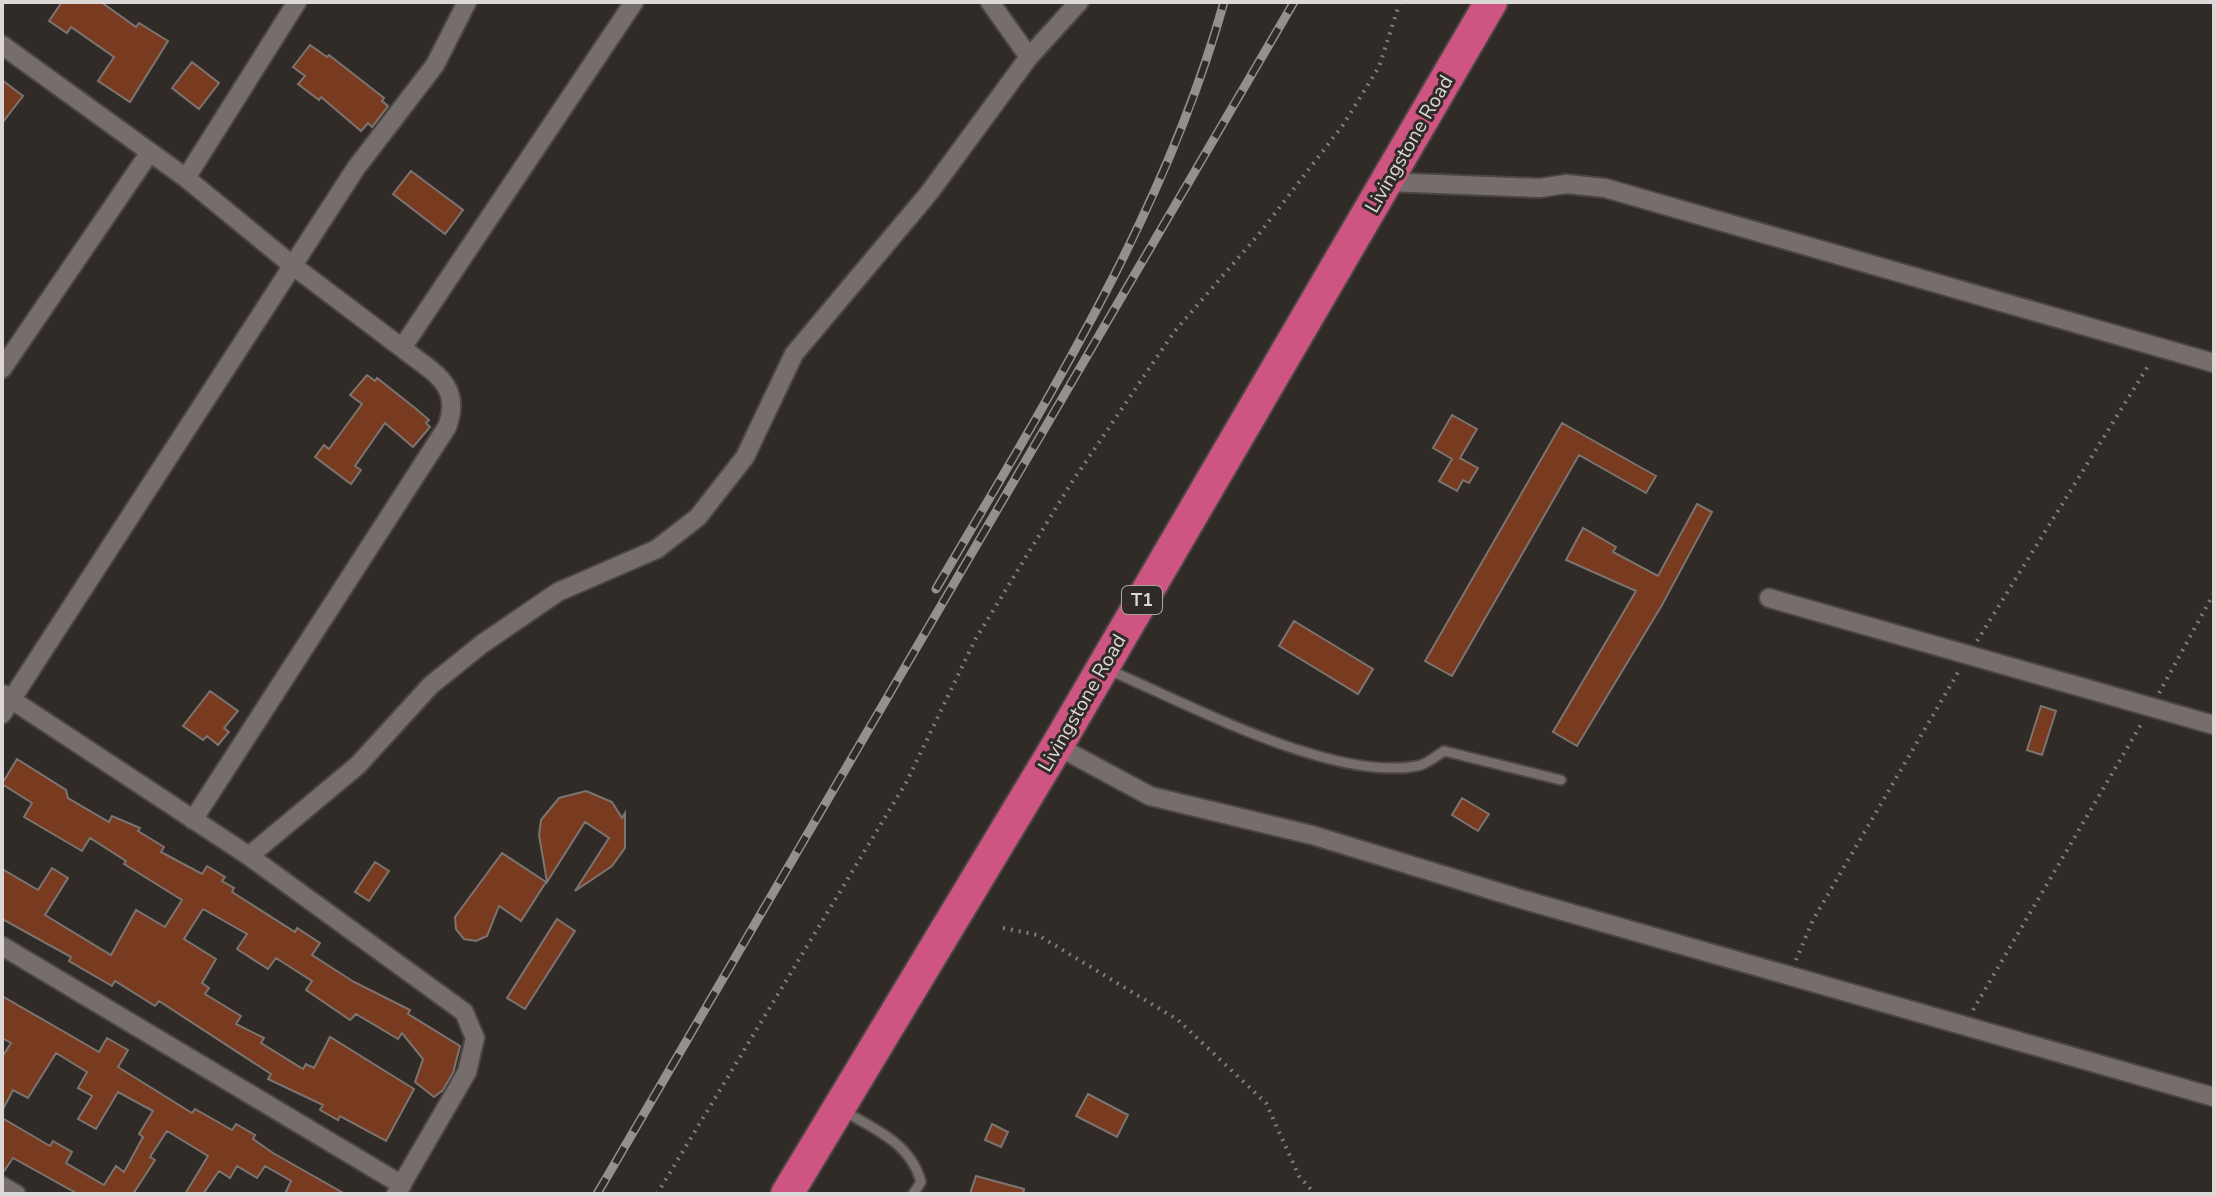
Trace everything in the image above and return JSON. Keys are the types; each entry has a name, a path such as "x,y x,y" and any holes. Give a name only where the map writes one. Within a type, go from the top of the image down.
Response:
{"highway":[{"name":"Livingstone Road","path":"787,1194 1057,746 1491,2"}],"street":[{"path":"186,178 297,2"},
{"path":"2,946 399,1189 467,1072 474,1053 472,1024 453,1001 249,856 5,702 179,445 356,168 435,65 467,2"},
{"path":"402,348 634,2"},
{"path":"990,2 1029,57"},
{"path":"249,856 358,765 431,685 482,644 558,592 657,549 698,517 745,457 794,354 929,193 1029,57 1079,2"},
{"path":"2,45 186,178 292,265 402,348 447,387 453,402 447,427 193,820"},
{"path":"2,369 150,152"},
{"path":"1387,182 1540,188 1566,184 1605,188 2214,363"},
{"path":"1769,598 2214,725"},
{"path":"1057,746 1150,796 1312,835 1536,904 2214,1097"},
{"path":"2,1186 16,1194"}],"lane":[{"path":"1103,667 1309,755 1383,767 1407,767 1420,766 1444,751 1561,780"},
{"path":"839,1108 897,1141 917,1168 921,1182 913,1194"}],"path":[{"path":"657,1194 907,781 975,640 1070,485 1174,332 1259,234 1343,125 1379,67 1400,2"},
{"path":"1963,1026 2151,707 2214,593"},
{"path":"1003,928 1038,935 1178,1020 1266,1103 1299,1176 1315,1194"}],"building":[{"path":"62,2 101,2 136,27 139,23 168,41 130,102 98,81 114,57 71,27 67,33 49,21"},
{"path":"310,45 327,57 329,55 384,98 382,101 388,106 372,127 368,123 361,131 321,97 319,100 298,84 305,76 293,67"},
{"path":"192,62 219,83 199,109 172,88"},
{"path":"2,80 23,96 2,123"},
{"path":"411,171 463,210 445,234 393,194"},
{"path":"367,375 375,381 377,378 415,408 429,420 426,423 430,427 413,447 385,423 355,466 361,470 351,484 315,457 324,445 329,449 362,404 350,395"},
{"path":"1452,415 1477,429 1460,458 1478,468 1469,483 1463,480 1457,491 1439,481 1452,459 1433,448"},
{"path":"1562,423 1656,476 1646,493 1579,455 1452,676 1425,661"},
{"path":"1697,504 1712,512 1662,605 1577,746 1553,732 1636,591 1566,560 1583,528 1616,547 1613,552 1658,576"},
{"path":"1294,621 1373,669 1358,694 1279,646"},
{"path":"210,691 238,711 224,728 229,732 218,745 207,736 203,740 183,726"},
{"path":"2041,706 2056,711 2042,755 2027,750"},
{"path":"17,759 66,790 68,798 109,822 112,816 140,828 138,831 164,847 161,852 202,874 207,866 225,877 222,881 234,888 232,892 295,932 297,928 320,943 312,955 354,982 410,1010 408,1014 460,1046 453,1073 443,1090 434,1097 415,1082 423,1059 402,1033 398,1039 356,1014 350,1020 306,990 312,981 276,958 268,969 237,949 247,934 203,909 184,939 216,959 202,983 209,988 205,994 241,1016 236,1024 264,1038 261,1043 303,1069 306,1064 314,1068 330,1037 414,1089 386,1141 340,1116 338,1120 320,1110 323,1105 268,1079 271,1074 159,1001 155,1006 115,981 112,986 69,961 71,957 2,919 2,869 38,890 52,868 68,878 45,915 111,955 136,910 165,927 182,900 124,864 126,861 90,838 82,851 24,817 32,803 2,784"},
{"path":"586,791 612,802 622,818 625,813 625,848 612,866 575,891 609,838 585,822 547,882 539,835 541,820 559,798"},
{"path":"1462,798 1489,814 1478,831 1452,815"},
{"path":"502,853 546,882 521,921 499,906 487,936 476,941 464,939 456,929 455,917"},
{"path":"375,862 389,871 369,901 355,892"},
{"path":"557,919 575,931 525,1009 507,998"},
{"path":"2,996 99,1052 107,1038 128,1050 118,1067 192,1113 195,1109 232,1130 236,1124 255,1135 253,1139 273,1153 345,1194 285,1194 291,1181 265,1166 257,1178 237,1166 230,1178 219,1171 203,1194 185,1194 208,1156 167,1131 150,1157 155,1160 133,1194 78,1194 13,1158 2,1174 2,1118 50,1146 53,1141 72,1152 66,1163 104,1185 116,1166 124,1172 143,1137 139,1134 153,1111 118,1092 96,1129 78,1119 92,1096 78,1088 87,1072 56,1053 28,1098 13,1090 2,1111 2,1057 11,1043 2,1038"},
{"path":"1088,1094 1128,1115 1117,1137 1076,1116"},
{"path":"992,1124 1008,1132 1001,1147 985,1140"},
{"path":"976,1176 1024,1189 1023,1194 970,1194"}],"railway":[{"path":"936,589 1060,377 1136,231 1170,157 1224,2"},
{"path":"597,1194 1294,2"}]}
